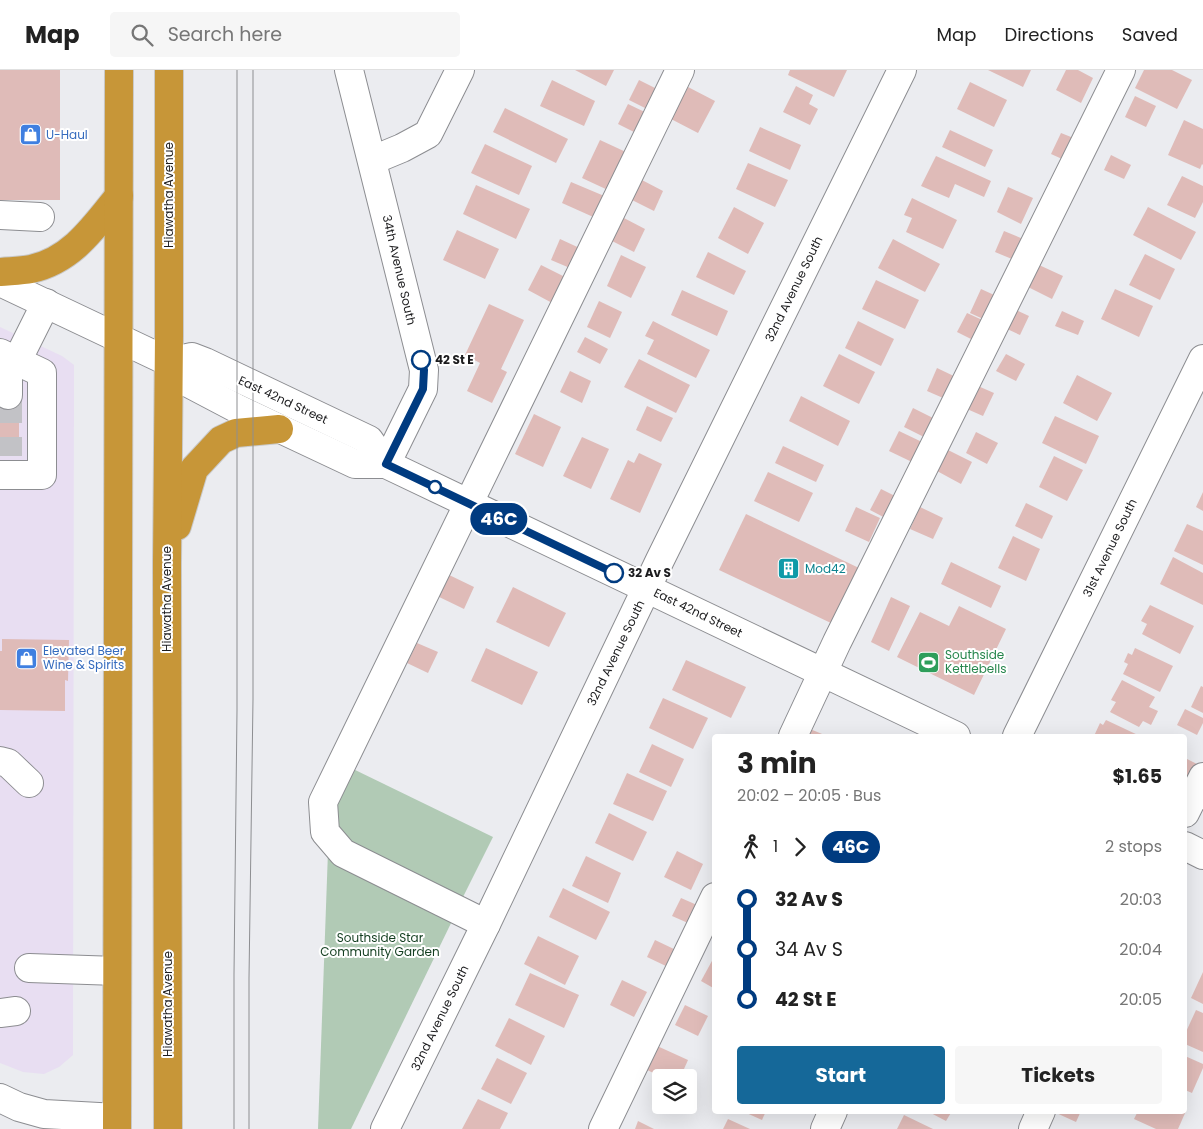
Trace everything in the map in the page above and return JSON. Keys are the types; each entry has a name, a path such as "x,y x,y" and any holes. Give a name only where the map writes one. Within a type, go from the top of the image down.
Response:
{"highway":[{"path":"117,1124 118,70"},
{"name":"Hiawatha Avenue","path":"168,1129 167,564 169,70"},
{"path":"0,272 41,266 69,252 89,233 119,196"},
{"path":"167,564 194,469 221,440 236,433 280,429"}],"street":[{"name":"34th Avenue South","path":"349,70 424,370 423,389 386,464"},
{"path":"373,160 402,148 428,134 460,70"},
{"path":"486,924 342,853 325,832 323,802 680,70"},
{"name":"32nd Avenue South","path":"385,1129 902,70"},
{"path":"794,734 842,633 1122,70"},
{"path":"0,215 40,217"},
{"name":"East 42nd Street","path":"0,282 169,362 179,378 280,429 355,464 386,464 952,734"},
{"path":"8,395 8,357 46,303"},
{"path":"5,469 42,475 42,373 8,357"},
{"name":"East 42nd Street","path":"169,362 192,357 205,362 369,440 386,464"},
{"name":"31st Avenue South","path":"1018,734 1203,359"},
{"path":"3,760 29,783"},
{"path":"1187,809 1203,777"},
{"path":"1187,847 1203,855"},
{"path":"603,1129 712,903"},
{"path":"29,968 117,971"},
{"path":"0,1098 18,1107 44,1114 117,1124"},
{"path":"825,1129 832,1114"},
{"path":"1033,1129 1040,1114"}],"shaded area":[{"path":"0,327 62,356 74,365 73,1055 59,1067 44,1074 23,1072 0,1063"}],"green space":[{"name":"Southside Star Community Garden","path":"349,767 493,837 459,905 348,850 333,830 330,806"},
{"name":"Southside Star Community Garden","path":"328,851 454,917 351,1129 318,1129"}],"building":[{"name":"U-Haul","path":"0,70 60,70 60,200 0,200"},
{"path":"575,70 614,70 606,86"},
{"path":"790,70 847,70 834,97 788,75"},
{"path":"988,70 1031,70 1023,87"},
{"path":"1066,70 1078,70 1093,78 1081,103 1056,90"},
{"path":"1144,70 1172,70 1192,80 1177,109 1135,88"},
{"path":"552,80 595,101 584,126 540,106"},
{"path":"639,80 665,93 655,113 629,100"},
{"path":"970,82 1007,100 994,127 957,109"},
{"path":"796,86 813,95 809,104 818,109 810,125 783,112"},
{"path":"688,87 715,101 698,133 671,119"},
{"path":"1135,96 1156,106 1146,127 1125,117"},
{"path":"628,104 653,116 644,137 618,124"},
{"path":"505,108 568,139 556,163 493,132"},
{"path":"1184,120 1203,129 1203,165 1200,169 1168,155"},
{"path":"760,127 801,145 790,170 749,151"},
{"path":"950,130 993,150 985,167 942,147"},
{"path":"1061,133 1081,141 1071,163 1051,154"},
{"path":"600,140 628,153 610,191 582,178"},
{"path":"485,144 532,166 519,195 471,173"},
{"path":"1111,155 1131,165 1124,179 1104,170"},
{"path":"936,156 991,181 984,197 955,184 949,198 921,186"},
{"path":"748,163 788,180 775,207 736,189"},
{"path":"1182,176 1203,186 1203,202 1195,218 1167,205"},
{"path":"640,179 663,191 654,211 630,199"},
{"path":"571,182 609,198 600,220 562,203"},
{"path":"476,185 530,209 516,239 463,214"},
{"path":"1008,187 1033,198 1021,224 997,212"},
{"path":"912,198 957,220 943,249 906,232 912,218 904,215"},
{"path":"734,207 764,223 748,254 718,238"},
{"path":"1148,207 1196,232 1181,260 1133,235"},
{"path":"622,217 645,229 634,252 610,240"},
{"path":"457,230 499,249 485,279 443,260"},
{"path":"1004,231 1028,241 1019,262 995,252"},
{"path":"560,239 586,251 577,271 551,260"},
{"path":"893,239 940,264 925,292 878,268"},
{"path":"708,252 746,271 734,295 696,277"},
{"path":"1145,254 1175,269 1160,300 1129,285"},
{"path":"621,255 646,267 631,298 607,286"},
{"path":"541,265 567,278 554,304 528,290"},
{"path":"1039,265 1063,276 1052,299 1028,287"},
{"path":"876,280 919,300 905,329 862,309"},
{"path":"981,289 1003,299 992,323 970,313"},
{"path":"1115,289 1153,306 1139,337 1101,319"},
{"path":"682,290 728,311 717,336 671,315"},
{"path":"599,301 622,312 610,338 587,327"},
{"path":"489,304 524,320 501,369 507,372 492,403 467,391 480,363 465,355"},
{"path":"1014,309 1029,316 1020,335 1005,328"},
{"path":"1062,311 1084,321 1078,335 1055,326"},
{"path":"967,313 991,324 981,344 957,332"},
{"path":"653,321 710,350 696,378 647,354 654,340 645,336"},
{"path":"858,321 894,339 881,366 845,348"},
{"path":"585,337 608,349 600,364 577,352"},
{"path":"839,354 875,372 859,404 823,386"},
{"path":"1006,354 1025,364 1016,381 996,371"},
{"path":"639,359 690,385 676,413 624,387"},
{"path":"937,368 960,379 950,401 927,391"},
{"path":"570,371 591,381 582,403 560,392"},
{"path":"1077,375 1112,393 1097,421 1063,403"},
{"path":"978,386 994,393 983,416 967,409"},
{"path":"0,395 19,395 19,456 0,456"},
{"path":"801,396 850,421 838,446 789,421"},
{"path":"647,406 673,418 661,442 636,430"},
{"path":"913,408 933,418 924,437 904,427"},
{"path":"534,414 561,427 543,467 515,454"},
{"path":"1055,416 1099,436 1086,464 1042,443"},
{"path":"899,431 922,442 912,462 889,451"},
{"path":"976,432 998,443 987,464 966,453"},
{"path":"582,437 609,449 591,489 563,476"},
{"path":"783,446 824,465 816,482 775,463"},
{"path":"948,450 972,462 961,484 937,471"},
{"path":"639,453 662,464 640,513 610,499 628,460 634,463"},
{"path":"1054,456 1083,470 1067,501 1039,487"},
{"path":"768,472 813,493 799,522 754,501"},
{"path":"881,489 903,500 891,521 870,510"},
{"path":"1203,492 1203,511 1196,507"},
{"path":"1026,503 1053,516 1042,539 1015,526"},
{"path":"856,507 880,518 869,542 845,531"},
{"path":"920,507 943,518 933,539 910,529"},
{"name":"Mod42","path":"746,514 859,568 833,624 719,570"},
{"path":"1187,524 1203,531 1203,565 1174,551"},
{"path":"1013,536 1040,549 1026,581 998,568"},
{"path":"1173,557 1203,573 1203,605 1160,584"},
{"path":"951,562 1001,586 991,608 941,584"},
{"path":"443,572 474,587 464,609 433,594"},
{"path":"513,587 566,613 549,647 496,622"},
{"path":"891,597 910,606 889,651 871,642"},
{"path":"1150,605 1194,626 1180,654 1142,634 1147,624 1141,621"},
{"path":"959,606 1006,629 974,695 897,657 920,612 949,626"},
{"path":"2,639 69,640 68,681 65,680 65,711 0,710 0,651 2,651"},
{"path":"417,643 438,652 428,673 407,663"},
{"path":"486,648 538,672 522,705 471,681"},
{"path":"1135,648 1173,666 1160,692 1123,674 1128,664 1124,662 1128,653 1132,655"},
{"path":"686,660 746,687 731,718 672,690"},
{"path":"1122,680 1155,697 1149,707 1158,711 1151,725 1143,721 1139,727 1110,712 1116,702 1111,700"},
{"path":"1201,686 1203,687 1203,713 1191,707"},
{"path":"663,698 708,718 693,749 649,728"},
{"path":"1185,709 1203,718 1203,723 1197,735 1177,725"},
{"path":"1106,720 1136,734 1095,734 1100,723 1103,725"},
{"path":"810,729 822,734 808,734"},
{"path":"652,744 684,759 671,787 639,772"},
{"path":"1187,759 1201,766 1187,782"},
{"path":"627,773 667,791 653,821 613,804"},
{"path":"609,813 647,832 633,861 595,843"},
{"path":"677,851 703,864 691,890 664,877"},
{"path":"586,856 621,873 608,903 572,886"},
{"path":"563,888 610,912 596,940 549,917"},
{"path":"681,898 697,905 688,923 672,916"},
{"path":"538,936 579,956 565,985 524,964"},
{"path":"655,940 676,950 668,967 647,957"},
{"path":"712,961 712,987 701,981"},
{"path":"1203,972 1203,1004 1191,998"},
{"path":"530,973 579,995 564,1028 515,1005"},
{"path":"622,980 647,992 634,1017 610,1005"},
{"path":"685,1005 708,1016 698,1036 675,1025"},
{"path":"1196,1010 1203,1013 1203,1052 1187,1045 1187,1030"},
{"path":"509,1018 545,1036 531,1065 495,1046"},
{"path":"655,1045 688,1060 684,1069 652,1069 652,1072 645,1069"},
{"path":"1187,1057 1203,1064 1192,1093 1187,1091"},
{"path":"497,1058 527,1073 511,1104 481,1089"},
{"path":"478,1099 508,1113 500,1129 462,1129"},
{"path":"749,1114 765,1114 762,1120"},
{"path":"933,1114 950,1114 946,1121"},
{"path":"1059,1114 1080,1114 1076,1122"},
{"path":"1136,1114 1185,1114 1178,1129 1156,1129 1134,1119"},
{"path":"904,1115 933,1129 897,1129"},
{"path":"728,1119 750,1129 723,1129"},
{"path":"638,1121 654,1129 635,1129"}],"tunnel":[{"path":"8,395 8,456"}],"tram line":[{"path":"234,1129 237,710 237,70"},
{"path":"249,1129 253,699 253,70"}],"bus line":[{"name":"46C","path":"421,360 424,370 423,389 386,464 614,573"}],"place":[{"name":"U-Haul","path":"30,135"},
{"name":"42 St E","path":"421,360"},
{"name":"Mod42","path":"789,569"},
{"name":"32 Av S","path":"614,573"},
{"name":"Elevated Beer Wine & Spirits","path":"27,658"},
{"name":"Southside Kettlebells","path":"929,662"}]}
